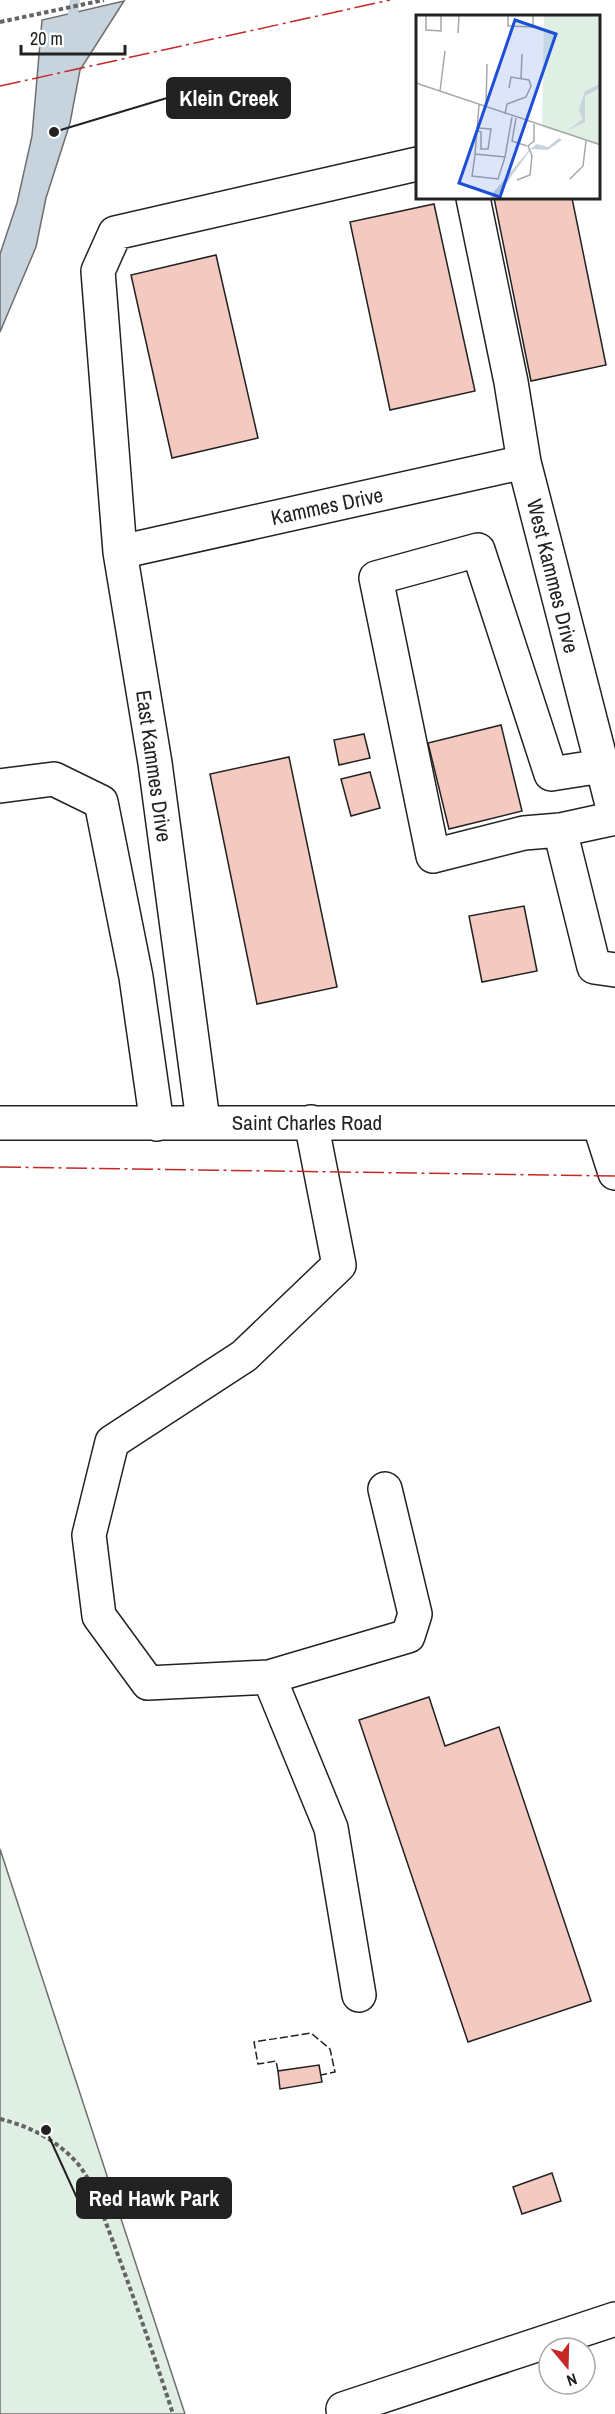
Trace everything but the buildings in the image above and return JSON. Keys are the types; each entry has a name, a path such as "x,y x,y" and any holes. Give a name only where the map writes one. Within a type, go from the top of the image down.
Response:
{"street":[{"name":"East Kammes Drive","path":"203,1121 155,763 120,552 98,271 115,233 416,164"},
{"name":"West Kammes Drive","path":"473,200 511,382 524,462 615,817"},
{"name":"Kammes Drive","path":"120,552 524,462"},
{"path":"602,766 551,774 478,550 376,578 433,856 524,833 560,830 615,817"},
{"path":"0,786 54,779 101,802 136,977 157,1124"},
{"path":"560,830 604,968"},
{"name":"Saint Charles Road","path":"0,1123 157,1124 203,1121 607,1123"},
{"path":"311,1122 339,1264 244,1356 112,1442 89,1535 99,1616 148,1683 268,1677 408,1636 416,1614 385,1489"},
{"path":"607,1123 615,1173"},
{"path":"268,1677 331,1828 359,1995"},
{"path":"344,2414 343,2409 615,2319"}],"path":[{"path":"0,22 104,0"},
{"path":"0,2120 21,2124 61,2147 80,2167 97,2200 120,2260 173,2414"}],"green space":[{"path":"0,1849 184,2411 185,2414 0,2414"}],"shaded area":[{"path":"124,1 80,70 70,123 46,198 36,247 0,332 0,254 17,203 32,136 42,20"}],"waterway":[{"path":"71,27 75,0"}],"fence":[{"path":"278,2071 276,2061 258,2064 254,2042 311,2033 330,2049 335,2072 321,2075"}],"power":[{"path":"0,86 390,0"},
{"path":"0,1167 615,1176"}],"place":[{"name":"Klein Creek","path":"54,132"},
{"name":"Red Hawk Park","path":"46,2130"}]}
